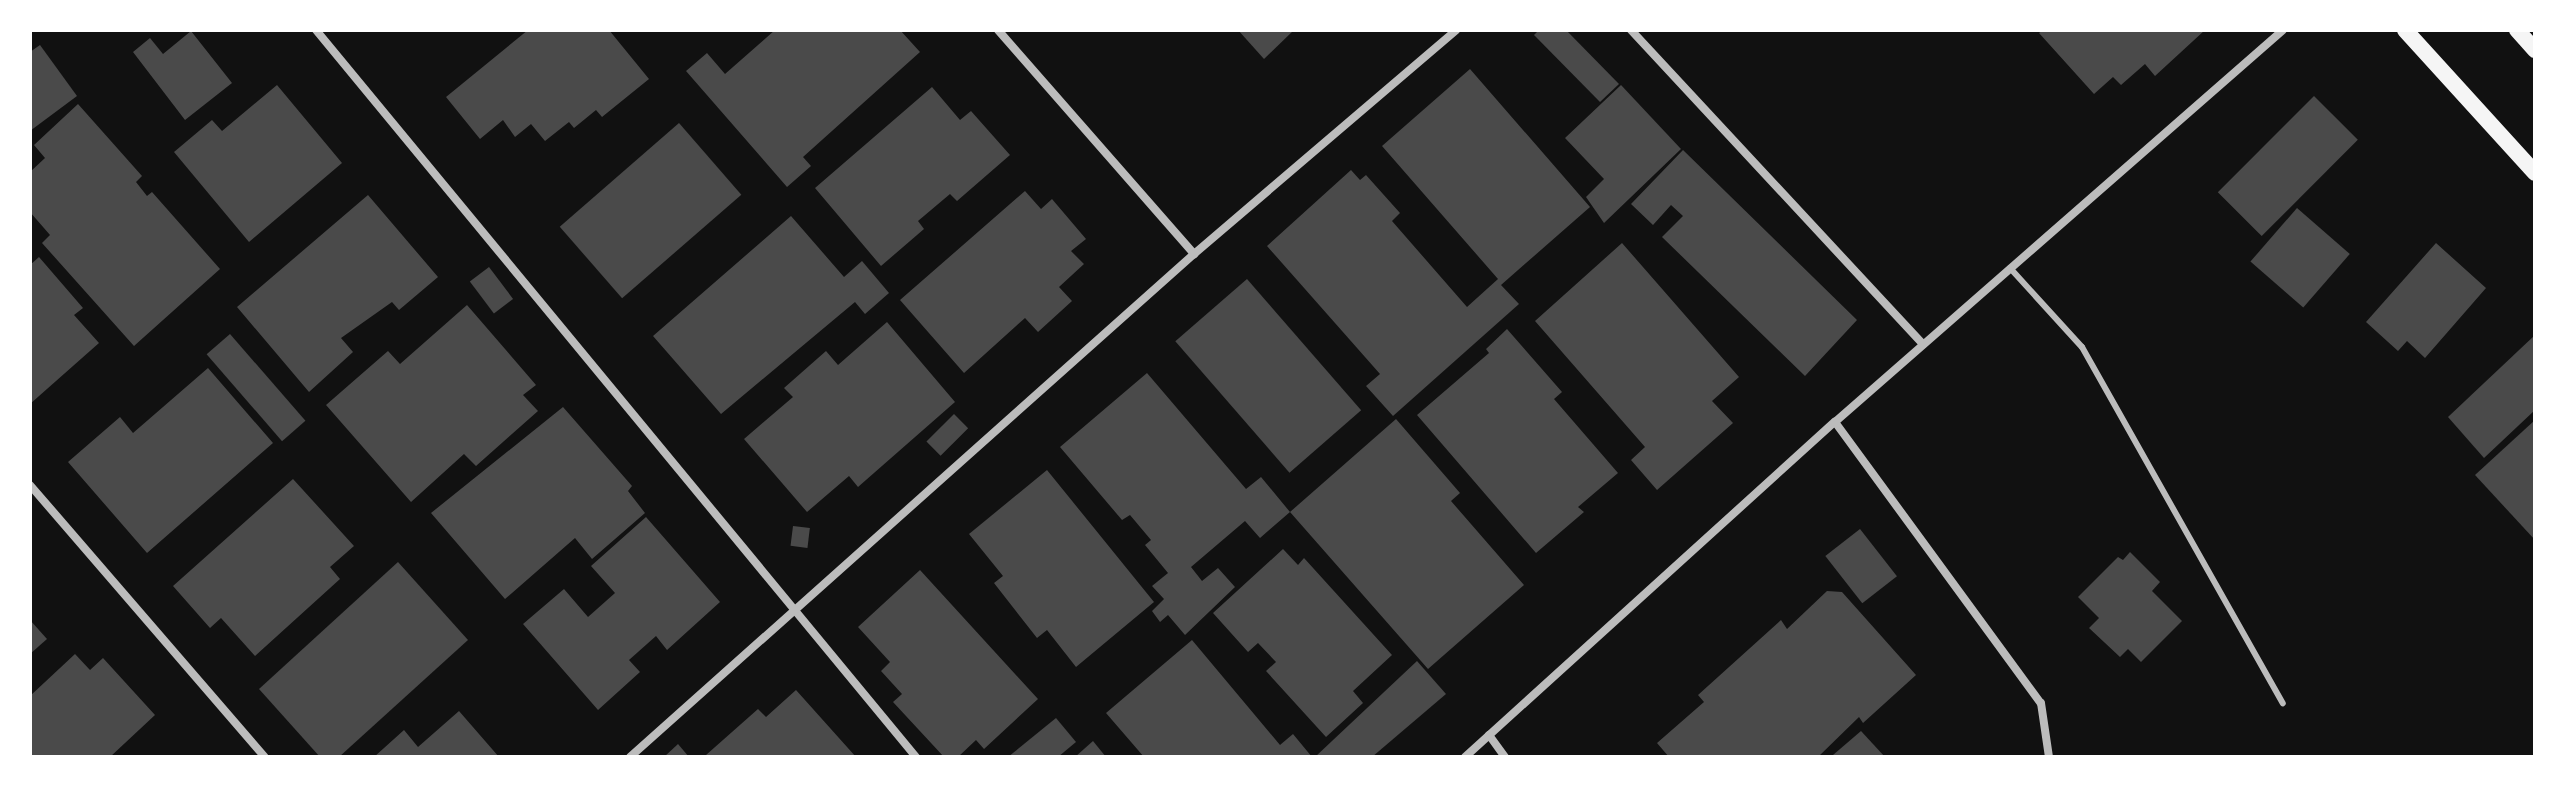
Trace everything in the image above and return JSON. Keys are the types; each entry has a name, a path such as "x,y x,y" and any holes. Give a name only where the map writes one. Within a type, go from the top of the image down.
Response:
{"main road":[{"path":"2405,30 2535,173"}],"street":[{"path":"316,30 916,757"},
{"path":"998,30 1194,254"},
{"path":"630,757 1194,254 1456,30"},
{"path":"1631,30 1923,344"},
{"path":"1465,757 1835,422 2283,30"},
{"path":"1835,422 2041,703 2049,757"},
{"path":"30,485 265,757"},
{"path":"1489,735 1505,757"}],"lane":[{"path":"2010,268 2082,347 2283,703"}],"building":[{"path":"528,30 609,30 649,79 602,117 596,110 574,128 569,122 545,141 531,124 515,137 503,120 480,139 446,97"},
{"path":"775,30 900,30 920,52 803,157 811,166 787,187 686,71 707,53 725,74"},
{"path":"1238,30 1294,30 1264,59"},
{"path":"1539,30 1566,30 1619,84 1600,102 1534,35"},
{"path":"2043,30 2205,30 2155,76 2145,64 2121,85 2113,77 2094,94 2039,33"},
{"path":"191,31 232,83 185,120 133,52 150,38 163,54"},
{"path":"40,45 77,96 30,131 30,52"},
{"path":"1470,69 1590,207 1501,285 1519,304 1393,416 1366,386 1380,374 1267,246 1351,170 1360,180 1366,175 1400,213 1392,221 1467,307 1498,279 1382,146"},
{"path":"277,85 342,163 249,242 174,152 212,120 222,131"},
{"path":"1621,85 1681,149 1604,223 1586,197 1604,179 1565,138"},
{"path":"932,87 960,120 971,111 1010,155 957,201 950,194 918,221 924,229 881,266 815,188"},
{"path":"2314,96 2358,140 2262,236 2218,192"},
{"path":"78,104 142,176 136,182 147,196 152,192 220,269 134,346 42,243 50,235 30,212 30,172 45,158 34,145"},
{"path":"679,123 741,195 622,298 560,227"},
{"path":"1683,150 1857,320 1805,376 1662,237 1683,216 1671,205 1653,225 1631,204"},
{"path":"1025,191 1041,209 1052,199 1086,239 1071,251 1084,264 1059,287 1072,301 1038,332 1025,318 964,373 900,300"},
{"path":"368,195 438,277 399,310 392,302 341,338 353,352 309,392 237,307"},
{"path":"2297,208 2350,254 2303,308 2250,262"},
{"path":"791,216 844,277 862,261 889,293 865,314 855,302 721,414 653,336"},
{"path":"1622,243 1739,377 1712,401 1733,423 1657,490 1631,460 1645,447 1535,321"},
{"path":"2436,243 2486,288 2425,358 2407,341 2398,351 2366,322"},
{"path":"39,257 83,308 74,315 99,343 30,404 30,265"},
{"path":"489,267 513,299 494,313 470,281"},
{"path":"1247,279 1361,410 1289,473 1175,341"},
{"path":"467,305 536,385 523,395 538,411 476,466 464,454 411,502 326,405 388,351 400,364"},
{"path":"887,322 955,402 858,487 849,476 807,512 744,439 793,397 784,388 826,351 838,365"},
{"path":"1507,329 1562,392 1554,399 1618,473 1578,507 1584,512 1536,553 1417,415 1489,353 1486,349"},
{"path":"230,334 305,421 282,441 207,354"},
{"path":"2535,335 2535,410 2484,458 2448,417"},
{"path":"208,368 273,443 147,553 68,462 120,417 133,433"},
{"path":"1147,373 1246,489 1261,477 1290,512 1260,538 1245,521 1191,567 1202,581 1218,568 1235,587 1185,635 1168,615 1160,622 1152,611 1164,599 1152,586 1168,573 1145,545 1151,540 1130,515 1122,520 1060,447"},
{"path":"563,407 632,486 628,491 645,513 592,559 575,538 505,599 431,513"},
{"path":"954,414 968,428 941,456 926,442"},
{"path":"1396,419 1460,493 1451,501 1524,585 1428,669 1290,512"},
{"path":"2535,420 2535,540 2475,475"},
{"path":"1047,470 1154,602 1076,667 1047,630 1037,638 994,583 1003,576 969,534"},
{"path":"293,479 354,546 330,567 340,579 255,656 221,618 210,628 173,586"},
{"path":"646,517 720,602 667,650 656,636 629,660 640,672 598,710 523,624 564,589 588,617 615,593 591,566"},
{"path":"793,526 810,528 807,548 791,546"},
{"path":"1860,529 1897,576 1862,603 1825,556"},
{"path":"1283,549 1298,565 1304,558 1392,655 1353,691 1363,703 1326,737 1266,671 1276,662 1258,643 1248,652 1213,613"},
{"path":"2130,552 2160,582 2152,591 2182,621 2141,662 2128,649 2120,657 2089,628 2099,618 2078,597 2118,557 2123,560"},
{"path":"398,562 468,640 339,757 320,757 259,689"},
{"path":"920,570 1038,699 984,749 976,740 958,757 944,757 893,702 902,694 881,671 890,662 858,627"},
{"path":"1827,591 1842,592 1916,675 1863,723 1859,717 1818,757 1669,757 1657,743 1704,702 1698,695 1781,620 1787,629"},
{"path":"30,620 47,639 30,654"},
{"path":"1192,640 1280,745 1293,734 1312,757 1144,757 1106,713"},
{"path":"75,654 90,670 103,658 155,715 110,757 30,757 30,696"},
{"path":"1417,661 1446,694 1372,757 1315,757"},
{"path":"796,690 856,757 706,755 758,709 766,717"},
{"path":"459,711 499,757 374,757 404,730 418,747"},
{"path":"1056,718 1076,742 1058,757 1008,757"},
{"path":"1861,731 1885,757 1833,755"},
{"path":"1093,741 1106,757 1075,757"},
{"path":"678,744 689,757 664,757"}]}
